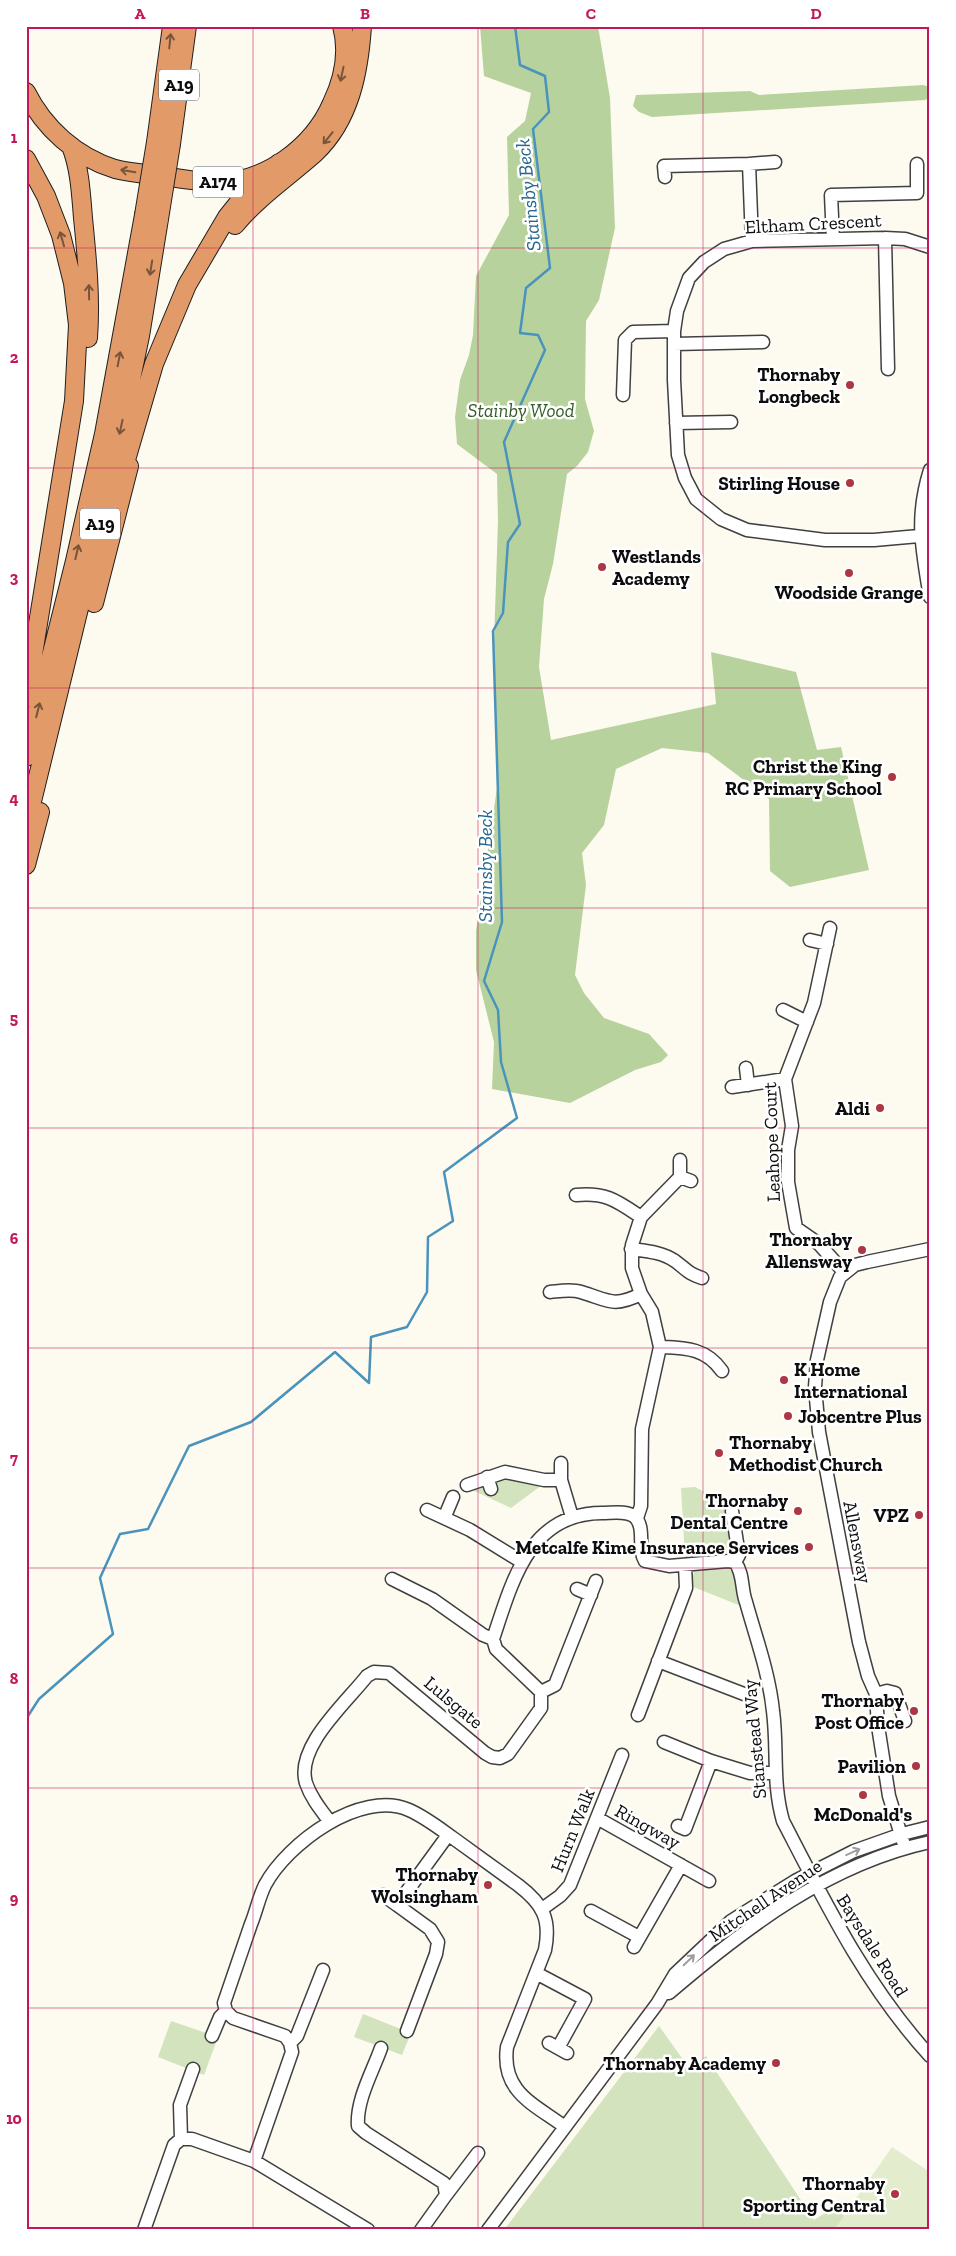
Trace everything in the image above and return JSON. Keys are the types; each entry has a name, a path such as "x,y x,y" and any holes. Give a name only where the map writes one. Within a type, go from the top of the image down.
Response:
{"highway":[{"name":"A19","path":"164,143 172,26"},
{"name":"A19","path":"26,757 75,561 152,217 164,143 187,26"},
{"name":"A174","path":"26,114 91,159 116,169 189,180 218,182 242,179 279,164 314,134 327,115 339,89 344,64 345,37 342,26"},
{"path":"154,364 200,276 224,238 246,212 316,152 331,134 351,97 362,26"},
{"name":"A174","path":"26,92 45,122 66,142"},
{"path":"56,512 77,430 87,368 89,332 89,288 81,191 77,161 66,142"},
{"path":"26,160 46,196 61,235 73,283 78,325 74,401 26,698"},
{"path":"86,585 102,543 154,364 187,286 210,243 243,196 279,164"},
{"name":"A19","path":"26,826 86,585 140,336 152,217"},
{"path":"26,865 128,473 132,443"}],"street":[{"path":"665,177 664,166 775,162"},
{"path":"749,164 752,241"},
{"path":"833,239 831,195 917,193 917,164"},
{"path":"884,238 888,369"},
{"name":"Eltham Crescent","path":"920,536 874,540 825,540 747,530 721,519 696,499 684,478 678,455 674,338 677,311 689,278 704,262 724,249 752,241 884,238 905,239 930,247"},
{"path":"623,395 625,340 633,332 674,338 762,342"},
{"path":"676,423 731,422"},
{"path":"930,470 921,505 920,536 930,597"},
{"name":"Leahope Court","path":"830,928 814,1002 785,1079 792,1126 788,1150 788,1182 796,1228 819,1244 844,1272"},
{"path":"810,940 828,944"},
{"path":"783,1010 807,1022"},
{"path":"746,1068 748,1085"},
{"path":"732,1087 785,1079"},
{"path":"680,1160 686,1179 641,1217 634,1232 631,1249 632,1268 641,1294 652,1312 660,1347 642,1429 641,1506 637,1518 640,1529 641,1554 645,1561 669,1566 728,1560 736,1562"},
{"path":"576,1195 594,1193 615,1200 641,1217"},
{"path":"631,1249 658,1253 675,1261 685,1279 702,1278"},
{"path":"844,1272 855,1265 930,1250"},
{"name":"Allensway","path":"844,1272 837,1283 830,1302 821,1341 816,1369 815,1402 829,1491 861,1654 876,1694 878,1726 889,1796 905,1848"},
{"path":"550,1292 568,1290 606,1301 625,1302 641,1294"},
{"path":"567,1303 568,1290"},
{"path":"660,1347 690,1349 718,1355 722,1371"},
{"path":"560,1463 561,1480 572,1517"},
{"path":"467,1485 489,1483 506,1472 544,1480 561,1480"},
{"path":"445,1516 453,1497"},
{"path":"427,1510 445,1516 522,1562"},
{"name":"Stanstead Way","path":"732,1511 739,1555 736,1562 741,1569 744,1599 766,1666 773,1710 776,1744 774,1773 776,1798 783,1821 812,1879"},
{"path":"596,1581 555,1685 541,1692 496,1649 493,1638 522,1562 532,1546 549,1529 572,1517 588,1513 629,1513 637,1518"},
{"path":"638,1715 686,1588 684,1565"},
{"path":"398,1586 432,1599 483,1635 493,1638"},
{"path":"577,1589 590,1595"},
{"path":"658,1661 744,1694"},
{"name":"Lulsgate","path":"330,1822 312,1796 305,1781 305,1764 308,1751 319,1734 367,1676 374,1672 388,1673 484,1753 500,1758 508,1754 541,1708 543,1700 541,1692"},
{"path":"876,1694 892,1690 895,1693 905,1721"},
{"path":"664,1742 711,1761 750,1773 774,1773"},
{"name":"Hurn Walk","path":"542,1908 560,1896 570,1885 622,1755"},
{"path":"678,1826 685,1829 711,1761"},
{"path":"254,2161 292,2052 290,2043 285,2036 233,2018 226,2011 224,2003 264,1887 275,1868 291,1851 330,1822 349,1812 375,1804 388,1804 407,1809 426,1818 532,1895 542,1908 546,1919 548,1936 545,1950 507,2047 505,2062 509,2079 521,2095 565,2127"},
{"name":"Ringway","path":"597,1818 709,1881"},
{"name":"Mitchell Avenue","path":"661,1999 812,1879 854,1851 902,1834 930,1827"},
{"path":"398,1905 448,1834"},
{"name":"Mitchell Avenue","path":"488,2230 661,1999 675,1974 730,1921 812,1879 905,1848 930,1842"},
{"name":"Ringway","path":"591,1911 637,1942 681,1866"},
{"name":"Baysdale Road","path":"812,1879 835,1922 872,1983 894,2014 930,2056"},
{"path":"383,1895 430,1929 438,1942 436,1954 407,2031"},
{"path":"290,2043 298,2036 323,1970"},
{"path":"536,1973 585,1999 558,2048"},
{"path":"212,2036 220,2017 226,2011"},
{"path":"381,2048 357,2116 358,2126 444,2183 446,2195"},
{"path":"181,2139 180,2105 193,2070"},
{"path":"144,2230 174,2145 181,2139 192,2139 254,2161 348,2225 368,2230"},
{"path":"421,2230 478,2154"}],"green space":[{"name":"Stainby Wood","path":"480,26 598,26 610,98 615,228 599,300 586,321 585,399 594,431 588,452 577,466 567,474 553,564 544,599 539,667 551,740 716,704 711,652 796,672 817,750 841,747 869,870 790,887 770,871 769,799 708,753 662,748 616,769 604,825 582,853 586,885 575,975 584,993 604,1018 649,1034 668,1055 661,1062 635,1070 570,1103 492,1089 494,1042 476,970 476,931 497,788 494,643 498,521 497,474 457,444 455,417 460,380 469,355 473,335 476,276 509,215 507,137 525,121 531,93 484,76"},
{"path":"923,85 930,87 930,97 925,100 652,117 639,112 633,106 636,95 750,91 759,95"},
{"path":"500,1476 542,1485 511,1508 472,1490"},
{"path":"695,1487 714,1497 725,1498 733,1548 731,1566 741,1606 691,1586 694,1572 685,1556 681,1488"},
{"path":"363,2014 411,2033 402,2055 354,2037"},
{"path":"171,2021 218,2037 204,2075 158,2057"},
{"path":"659,2026 689,2068 706,2056 814,2220 833,2208 845,2216 834,2230 504,2230"},
{"name":"Thornaby Sporting Central","path":"892,2147 930,2172 930,2230 834,2230"}],"waterway":[{"name":"Stainsby Beck","path":"26,1719 39,1699 113,1634 100,1578 120,1534 148,1529 189,1446 251,1422 335,1352 369,1383 371,1337 407,1327 427,1292 428,1237 453,1221 444,1172 517,1118 501,1062 498,1010 484,981 502,922 493,631 503,613 508,542 520,524 504,442 545,350 538,335 520,333 526,288 550,268 533,129 549,112 545,76 520,65 515,26"}],"place":[{"name":"Thornaby Longbeck","path":"850,385"},
{"name":"Stirling House","path":"850,483"},
{"name":"Westlands Academy","path":"602,567"},
{"name":"Woodside Grange","path":"849,573"},
{"name":"Christ the King RC Primary School","path":"892,777"},
{"name":"Aldi","path":"880,1108"},
{"name":"Thornaby Allensway","path":"862,1250"},
{"name":"K Home International","path":"784,1380"},
{"name":"Jobcentre Plus","path":"788,1416"},
{"name":"Thornaby Methodist Church","path":"719,1453"},
{"name":"Thornaby Dental Centre","path":"798,1511"},
{"name":"VPZ","path":"919,1515"},
{"name":"Metcalfe Kime Insurance Services","path":"809,1547"},
{"name":"Thornaby Post Office","path":"914,1711"},
{"name":"Pavilion","path":"916,1766"},
{"name":"McDonald's","path":"863,1795"},
{"name":"Thornaby Wolsingham","path":"488,1885"},
{"name":"Thornaby Academy","path":"776,2063"},
{"name":"Thornaby Sporting Central","path":"895,2194"}]}
